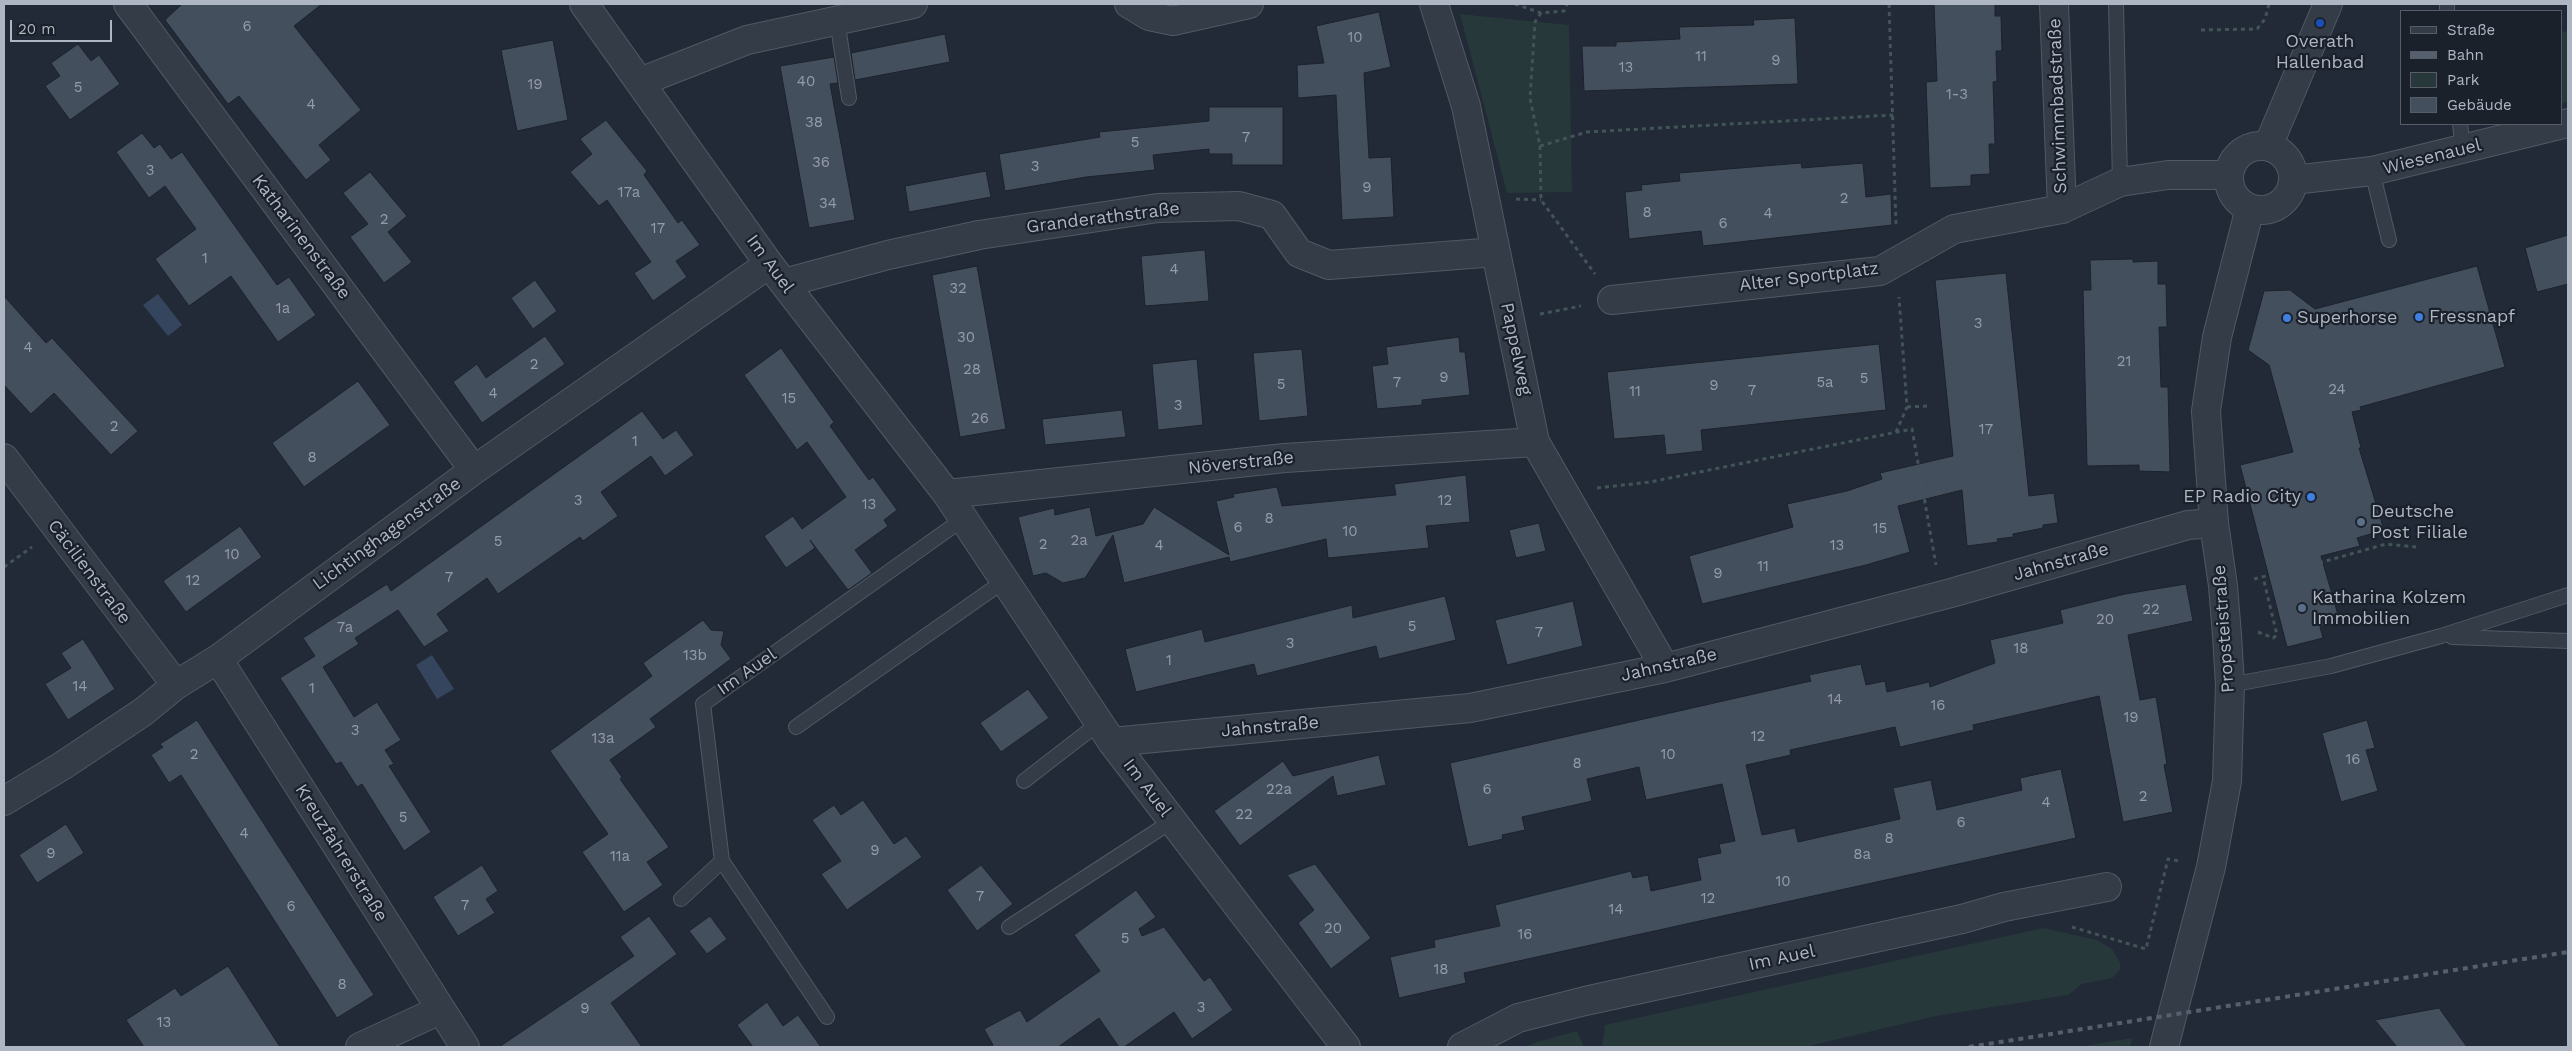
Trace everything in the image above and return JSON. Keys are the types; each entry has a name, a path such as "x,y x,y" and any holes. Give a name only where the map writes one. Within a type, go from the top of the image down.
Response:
{"street":[{"name":"Katharinenstraße","path":"128,4 474,470"},
{"name":"Im Auel","path":"584,4 776,274 947,494 1106,732 1346,1047"},
{"path":"640,82 747,40 913,4"},
{"path":"1129,4 1149,16 1173,21 1249,4"},
{"name":"Pappelweg","path":"1434,4 1466,106 1535,442 1665,668"},
{"name":"Schwimmbadstraße","path":"2054,4 2062,209"},
{"path":"2268,146 2328,4"},
{"name":"Wiesenauel","path":"2293,180 2372,171 2462,137 2553,125"},
{"path":"2257,146 2268,146 2284,155 2289,163 2293,180 2286,198 2278,204 2260,210 2250,208 2234,195 2230,186 2229,175 2238,156 2257,146"},
{"name":"Alter Sportplatz","path":"1612,300 1880,271 1954,229 2062,209 2120,182 2168,175 2229,175"},
{"name":"Granderathstraße","path":"776,274 888,255 979,235 1158,208 1239,206 1272,215 1299,253 1329,265 1496,252"},
{"name":"Propsteistraße","path":"2164,1047 2212,868 2227,781 2230,685 2223,586 2214,523 2206,411 2217,337 2250,208"},
{"name":"Lichtinghagenstraße","path":"4,801 62,766 144,712 176,685 218,659 474,470 776,274"},
{"name":"Növerstraße","path":"947,494 1285,458 1535,442"},
{"name":"Cäcilienstraße","path":"4,458 176,685"},
{"name":"Jahnstraße","path":"1106,732 1470,708 1665,668 1941,595 2188,525 2214,523"},
{"name":"Kreuzfahrerstraße","path":"218,659 465,1047"},
{"name":"Im Auel","path":"1462,1047 1518,1018 1576,1003 1962,919 2004,907 2107,887"},
{"path":"360,1047 440,1010"}],"lane":[{"path":"2116,4 2120,182"},
{"path":"837,20 849,98"},
{"path":"2372,171 2389,240"},
{"name":"Im Auel","path":"722,861 703,704 963,519"},
{"path":"796,727 1004,580"},
{"path":"2230,685 2331,666 2441,636 2568,596"},
{"path":"2441,636 2568,641"},
{"path":"1024,781 1106,732"},
{"path":"1009,927 1172,821"},
{"path":"681,899 722,861 827,1017"}],"path":[{"path":"1514,4 1540,13 1564,11 1567,4"},
{"path":"1888,4 1897,262 1907,407 1896,432"},
{"path":"2201,30 2257,28 2265,19 2269,4"},
{"path":"1510,320 1612,300 1603,284 1540,200 1540,146 1530,98 1535,22 1540,13"},
{"path":"1540,146 1587,132 1893,115"},
{"path":"1907,407 1927,406"},
{"path":"1564,492 1650,482 1912,429 1941,595"},
{"path":"2320,563 2386,544 2416,547"},
{"path":"2250,580 2264,577 2277,634 2272,638 2256,631"},
{"path":"2070,926 2146,949 2166,868"}],"green space":[{"path":"1460,14 1569,25 1572,192 1507,193"},
{"path":"2568,31 2568,102 2562,104 2562,32"},
{"path":"2043,928 2097,940 2112,949 2120,963 2120,970 2112,978 2082,984 2068,995 1936,1016 1805,1047 1602,1047 1605,1025"},
{"path":"1577,1031 1584,1047 1525,1047 1537,1042"},
{"path":"2132,1038 2130,1047 2078,1047"}],"water":[{"path":"158,294 182,325 168,336 143,305"},
{"path":"432,655 454,689 437,699 416,665"}],"building":[{"path":"182,4 322,4 294,26 361,110 319,145 331,160 306,180 239,96 228,104 165,20"},
{"path":"1934,4 1995,4 1995,16 2001,16 2002,51 1996,51 1997,81 1993,82 1995,144 1989,144 1990,174 1971,175 1971,186 1930,188 1926,82 1937,81"},
{"path":"1379,12 1391,67 1364,73 1369,158 1391,157 1394,217 1342,220 1336,95 1298,98 1297,65 1324,63 1316,26"},
{"path":"1795,18 1798,84 1584,91 1582,46 1616,46 1616,42 1680,39 1679,27 1754,25 1753,20"},
{"path":"945,34 950,62 855,80 851,53"},
{"path":"553,40 568,120 517,131 501,50"},
{"path":"78,44 91,61 99,55 120,84 70,120 45,86 60,76 51,63"},
{"path":"834,57 838,83 830,84 855,220 809,228 780,66"},
{"path":"1209,107 1283,107 1283,165 1232,165 1232,154 1209,154 1209,149 1153,155 1155,170 1086,177 1005,191 999,154 1100,137 1099,132 1209,121"},
{"path":"606,120 647,171 644,175 678,223 682,220 700,245 676,261 687,277 653,301 634,273 651,262 607,200 599,206 570,172 592,154 580,139"},
{"path":"142,133 154,148 160,144 171,159 182,152 277,285 289,277 316,315 278,342 231,276 189,306 155,259 196,229 165,186 149,198 116,152"},
{"path":"1801,163 1802,168 1863,163 1866,197 1891,194 1892,225 1703,246 1701,231 1629,239 1625,192 1642,190 1641,185 1680,181 1679,173"},
{"path":"986,171 991,197 909,212 905,186"},
{"path":"370,172 407,216 388,232 412,262 384,283 350,237 368,224 343,193"},
{"path":"2568,235 2568,284 2537,292 2525,248"},
{"path":"1205,250 1209,301 1145,306 1141,256"},
{"path":"2133,259 2133,262 2158,261 2158,284 2166,284 2167,327 2159,327 2161,387 2168,387 2170,472 2139,471 2139,465 2087,466 2083,290 2091,290 2090,260"},
{"path":"977,266 1006,429 960,437 932,275"},
{"path":"2477,266 2505,367 2360,407 2361,410 2352,412 2361,448 2359,448 2384,530 2357,538 2360,546 2321,556 2340,622 2320,627 2323,638 2287,647 2240,465 2293,452 2269,365 2248,350 2264,291 2290,290 2315,309"},
{"path":"2006,273 2029,496 2054,493 2058,523 2043,525 2043,528 2013,534 2013,537 1997,539 1998,542 1967,546 1962,490 1898,506 1910,552 1866,565 1702,604 1689,556 1793,527 1787,504 1847,491 1882,479 1880,473 1953,456 1935,280"},
{"path":"535,280 557,311 533,329 511,298"},
{"path":"4,296 46,343 52,338 138,431 111,455 54,393 31,414 4,385"},
{"path":"545,336 565,364 482,423 453,382 477,364 486,378"},
{"path":"1459,337 1460,352 1465,352 1470,395 1422,400 1422,405 1377,409 1372,366 1388,364 1386,347"},
{"path":"1879,344 1886,410 1701,430 1703,451 1666,455 1664,435 1614,439 1607,372"},
{"path":"781,348 834,422 830,426 869,480 873,477 897,510 884,520 888,526 855,550 872,573 848,590 810,540 815,548 786,568 764,536 793,516 802,529 846,497 807,442 797,450 744,375"},
{"path":"1302,349 1308,416 1259,421 1253,353"},
{"path":"1197,359 1203,425 1158,430 1152,364"},
{"path":"358,381 390,425 304,487 272,443"},
{"path":"1122,410 1126,437 1045,445 1042,419"},
{"path":"642,411 663,439 676,430 694,455 665,476 651,456 601,492 618,516 583,541 580,537 498,594 487,578 437,614 449,631 424,647 398,610 355,638 359,644 323,667 354,717 377,702 401,740 385,750 394,764 389,766 431,832 404,851 362,784 357,787 341,762 336,764 280,678 315,656 303,638 387,584 391,591"},
{"path":"1466,475 1470,522 1426,526 1429,548 1328,558 1326,539 1230,562 1229,557 1124,583 1113,535 1085,578 1063,583 1046,573 1033,576 1018,517 1054,508 1055,515 1090,507 1096,536 1143,524 1154,507 1229,555 1216,501 1234,497 1233,494 1277,487 1282,506 1396,495 1394,484"},
{"path":"1539,523 1546,551 1516,558 1509,530"},
{"path":"240,526 262,557 186,612 163,581"},
{"path":"2186,584 2193,621 2128,635 2140,700 2156,697 2167,764 2164,765 2173,812 2123,822 2099,696 1973,725 1974,730 1900,747 1895,727 1790,750 1791,755 1746,765 1762,835 1795,828 1798,842 1900,819 1893,788 1931,780 1937,810 2022,790 2020,778 2061,769 2076,838 1464,973 1466,983 1399,998 1390,957 1435,947 1434,940 1500,926 1495,905 1631,871 1633,878 1648,875 1651,891 1701,880 1697,858 1721,853 1719,844 1735,841 1722,784 1646,800 1639,767 1587,779 1592,801 1522,817 1525,830 1502,835 1503,839 1468,847 1450,763 1811,681 1809,675 1861,664 1866,685 1885,681 1887,692 1929,682 1930,687 1995,663 1990,640 2063,623 2060,610 2125,594"},
{"path":"1445,596 1456,640 1379,659 1376,646 1257,676 1254,664 1136,692 1125,649 1202,629 1205,642 1352,605 1353,618"},
{"path":"1573,601 1583,646 1507,665 1495,620"},
{"path":"703,620 711,630 724,631 721,645 731,659 650,719 656,727 610,760 622,777 620,779 669,847 647,862 663,885 624,912 582,852 608,834 550,751 652,676 643,663"},
{"path":"83,639 115,689 68,720 45,684 71,668 61,653"},
{"path":"1028,689 1049,718 1001,752 980,723"},
{"path":"197,720 374,995 337,1018 181,775 169,783 151,755 163,747 160,744"},
{"path":"2367,720 2375,748 2366,750 2378,791 2341,802 2322,733"},
{"path":"1379,755 1386,785 1337,796 1333,776 1240,846 1214,811 1283,761 1293,776"},
{"path":"863,800 894,844 906,836 922,857 847,910 821,874 841,861 812,820 834,805 841,815"},
{"path":"66,824 84,853 37,883 19,855"},
{"path":"1315,864 1371,938 1331,969 1298,923 1314,910 1287,875"},
{"path":"482,865 498,891 486,899 495,913 458,936 433,897"},
{"path":"981,865 1013,904 977,931 947,890"},
{"path":"1136,890 1156,917 1139,929 1142,936 1164,927 1204,981 1210,977 1233,1010 1192,1039 1174,1012 1124,1047 1119,1047 1099,1018 1058,1047 990,1047 993,1045 984,1029 1020,1010 1027,1022 1100,971 1074,935"},
{"path":"649,916 677,954 611,1003 642,1047 499,1047 634,956 620,937"},
{"path":"710,916 727,939 707,954 689,931"},
{"path":"228,966 280,1047 144,1047 126,1020 175,988 181,996"},
{"path":"767,1002 783,1026 798,1015 821,1047 753,1047 737,1025"},
{"path":"2439,1008 2467,1047 2397,1047 2375,1020"}],"railway":[{"path":"1969,1047 2568,952"}],"place":[{"name":"Overath Hallenbad","path":"2320,23"},
{"name":"Fressnapf","path":"2419,317"},
{"name":"Superhorse","path":"2287,318"},
{"name":"EP Radio City","path":"2311,497"},
{"name":"Deutsche Post Filiale","path":"2361,522"},
{"name":"Katharina Kolzem Immobilien","path":"2302,608"}]}
